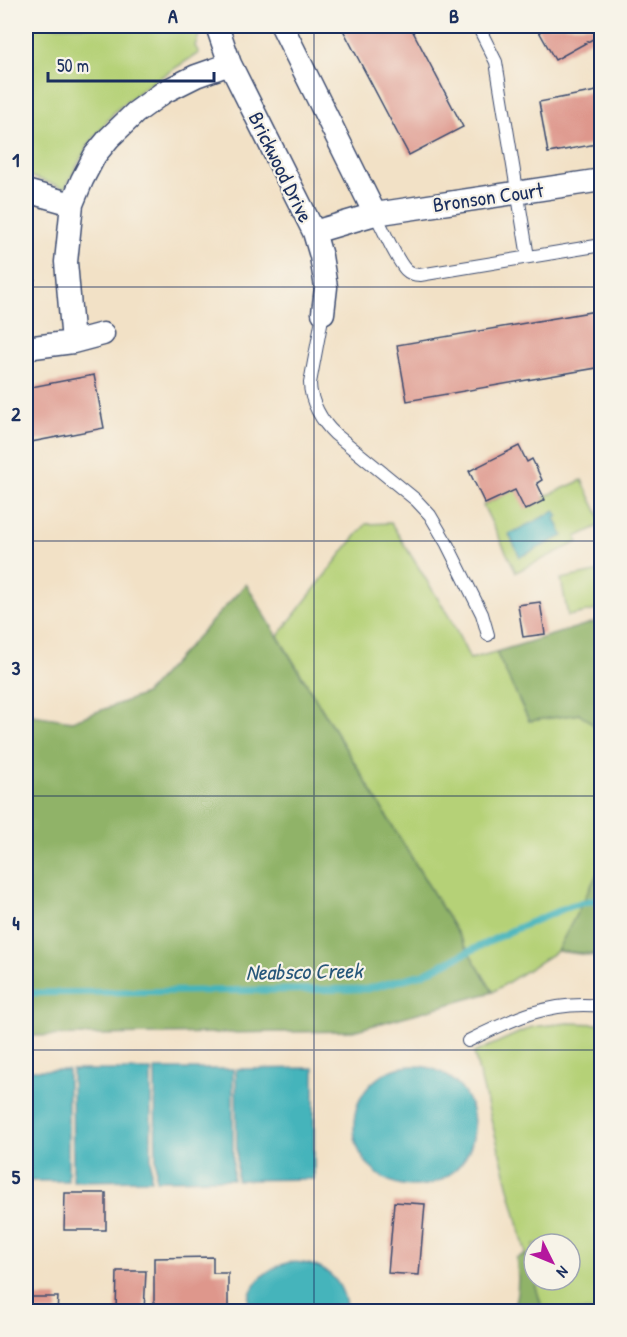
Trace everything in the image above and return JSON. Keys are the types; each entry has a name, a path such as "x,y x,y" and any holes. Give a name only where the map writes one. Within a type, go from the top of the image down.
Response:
{"street":[{"name":"Brickwood Drive","path":"217,26 230,64 314,232 326,286 323,313"},
{"path":"282,26 375,214"},
{"path":"73,342 66,262 72,204 81,180 95,155 135,113 164,92 196,76 230,64"},
{"name":"Bronson Court","path":"314,232 375,214 602,180"},
{"path":"26,190 72,204"},
{"path":"26,348 73,342 103,334"}],"lane":[{"path":"478,26 496,62 528,257"},
{"path":"375,214 401,262 412,275 420,276 602,245"},
{"path":"323,313 310,383 311,394 323,419 329,429 430,514 482,614 488,635"},
{"path":"468,1041 510,1020 541,1010 572,1005 602,1006"}],"green space":[{"path":"26,26 196,26 199,35 195,46 199,53 145,87 115,111 87,147 65,188 26,175"},
{"path":"582,480 601,520 601,525 576,537 578,542 516,572 483,505 515,490 545,500 544,497"},
{"path":"391,523 450,618 470,659 496,652 529,721 581,714 601,731 601,867 557,951 493,992 278,636 366,524"},
{"path":"601,571 601,609 568,616 561,579"},
{"path":"246,584 493,992 353,1031 26,1036 26,714 72,721 145,694"},
{"path":"601,620 601,731 580,714 529,721 496,652"},
{"path":"601,867 601,952 593,954 557,951"},
{"path":"557,951 593,954 601,952 601,957"},
{"path":"568,1023 601,1024 601,1311 543,1311 537,1292 582,1292 582,1232 522,1232 522,1239 474,1053 532,1027"},
{"path":"522,1256 522,1292 537,1292 543,1311 512,1311 518,1285 516,1258"}],"water":[{"path":"555,511 558,516 555,518 563,536 520,557 509,534"},
{"path":"414,1066 437,1071 456,1084 469,1103 474,1126 469,1149 456,1168 437,1181 414,1186 391,1181 372,1168 359,1149 354,1126 359,1103 372,1084 391,1071"},
{"path":"314,1068 314,1179 237,1180 236,1069"},
{"path":"155,1069 233,1069 233,1179 156,1180"},
{"path":"26,1070 68,1070 68,1181 26,1181"},
{"path":"72,1070 151,1070 151,1180 73,1181"},
{"path":"290,1262 312,1265 329,1274 341,1289 347,1311 247,1311 254,1285 259,1279 273,1269"}],"building":[{"path":"341,26 410,26 463,127 409,155"},
{"path":"536,26 602,26 602,34 555,60"},
{"path":"602,90 602,143 548,153 539,102"},
{"path":"26,229 35,279 26,280"},
{"path":"602,310 602,367 407,401 397,345"},
{"path":"94,375 104,428 26,443 26,388"},
{"path":"519,446 527,462 532,459 534,463 542,480 537,483 545,500 525,510 515,490 485,504 469,471"},
{"path":"540,602 545,634 523,637 518,605"},
{"path":"65,1193 106,1193 106,1230 64,1230"},
{"path":"394,1202 425,1204 419,1275 388,1273"},
{"path":"213,1257 213,1273 228,1273 228,1309 202,1309 202,1312 154,1312 154,1258"},
{"path":"117,1271 146,1271 144,1312 116,1312"},
{"path":"26,1297 58,1297 57,1312 26,1312"}],"waterway":[{"name":"Neabsco Creek","path":"26,993 367,989 423,974 513,930 570,906 602,898"}]}
